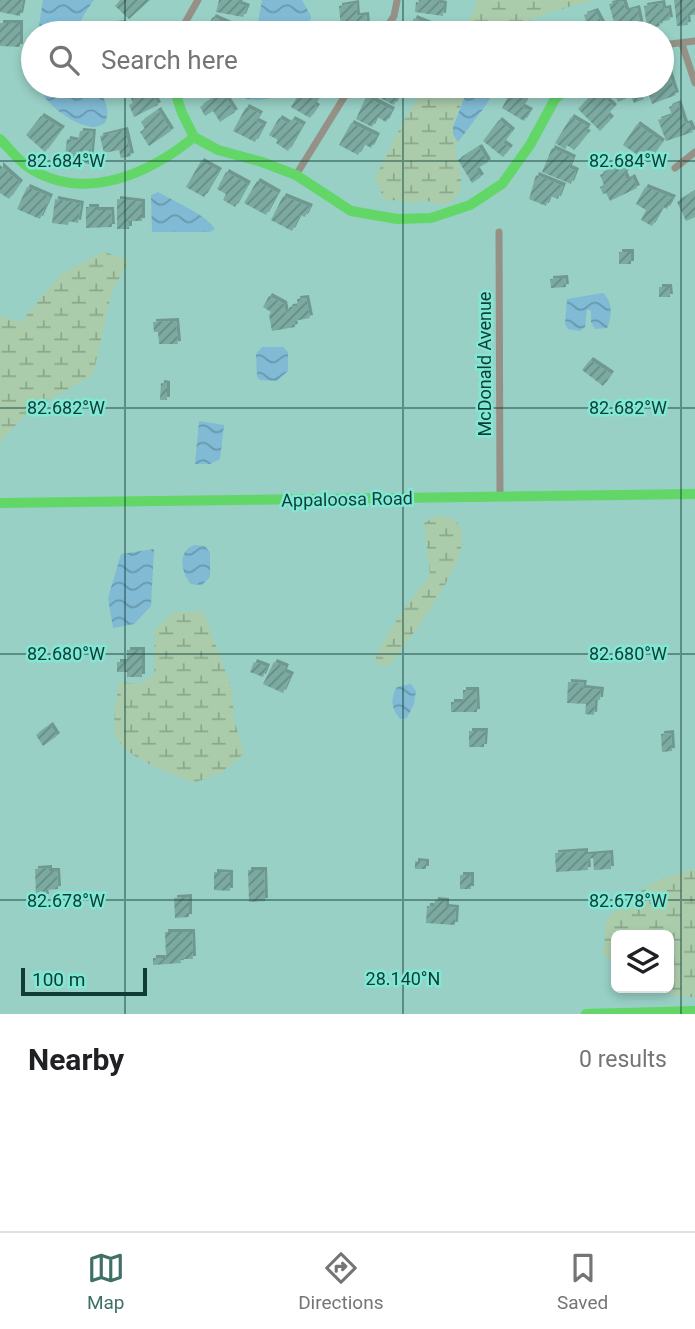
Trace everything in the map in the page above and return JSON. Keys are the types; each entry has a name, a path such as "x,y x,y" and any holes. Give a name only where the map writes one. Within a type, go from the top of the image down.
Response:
{"street":[{"path":"186,21 198,0"},
{"path":"391,21 396,0"},
{"path":"674,44 695,40"},
{"path":"682,44 695,83"},
{"path":"177,98 194,137 218,150 296,175 351,211 397,219 431,218 444,214 470,205 502,184 530,145 556,98"},
{"path":"296,175 344,98"},
{"path":"0,139 32,169 61,181 80,184 123,179 166,157 194,137"},
{"path":"674,168 695,152"},
{"name":"McDonald Avenue","path":"499,232 500,496"},
{"name":"Appaloosa Road","path":"0,503 695,494"},
{"path":"586,1014 695,1011"}],"green space":[{"path":"476,0 593,0 528,21 468,21 475,10"},
{"path":"418,98 464,98 453,134 458,142 455,148 461,177 460,189 450,202 439,204 426,200 414,203 384,199 375,178"},
{"path":"104,252 129,260 111,294 93,375 29,411 0,442 0,316 21,322 61,274"},
{"path":"439,515 456,520 462,535 455,565 435,602 399,654 390,665 380,666 375,660 386,637 430,575 424,523"},
{"path":"203,611 231,686 235,723 244,753 222,773 193,783 150,765 129,752 117,738 114,717 119,682 139,684 154,675 155,630 174,612"},
{"path":"695,869 695,997 680,997 668,993 674,993 674,930 611,930 611,961 603,954 607,919 647,887 681,872"}],"water":[{"path":"43,0 94,0 81,21 40,21"},
{"path":"262,0 302,0 311,16 310,21 258,21"},
{"path":"46,98 103,98 107,118 105,123 94,127 86,126 61,113"},
{"path":"245,98 268,98 257,100"},
{"path":"464,98 490,98 458,142 453,134"},
{"path":"158,192 197,214 215,229 210,232 152,232 151,195"},
{"path":"603,293 609,300 611,310 607,328 595,329 591,322 591,311 587,309 585,327 580,331 568,329 565,324 567,299"},
{"path":"262,347 283,347 288,352 288,371 277,381 260,380 257,377 256,354"},
{"path":"199,421 224,425 220,459 210,464 195,464"},
{"path":"194,545 205,546 210,553 210,577 202,585 191,584 182,563 185,552"},
{"path":"154,549 151,606 134,624 113,628 108,598 121,554"},
{"path":"411,684 416,691 414,704 407,718 400,719 392,699 397,687"}],"building":[{"path":"0,0 23,0 20,16 0,12"},
{"path":"120,0 150,0 129,19 115,6"},
{"path":"219,0 241,0 239,4 247,7 243,17 216,12"},
{"path":"420,0 440,0 439,3 444,4 443,16 415,12 416,2 420,3"},
{"path":"674,0 695,0 695,15 687,15 688,25 677,26"},
{"path":"623,1 626,11 637,8 640,21 614,21 609,4"},
{"path":"356,3 357,16 366,15 367,21 340,21 339,6"},
{"path":"662,3 663,9 668,8 670,20 646,21 644,6"},
{"path":"595,11 600,21 586,21 584,15"},
{"path":"0,23 20,23 20,47 0,46"},
{"path":"131,98 154,98 158,105 134,117 129,105 133,103"},
{"path":"213,98 226,98 235,112 220,122 213,111 205,116 200,107"},
{"path":"296,98 318,98 314,105 317,107 310,118 291,107"},
{"path":"366,98 392,110 386,122 377,117 372,127 356,119"},
{"path":"380,98 397,98 394,105"},
{"path":"507,98 527,98 522,107 530,111 524,121 502,108"},
{"path":"588,98 604,98 614,107 607,115 611,119 600,131 578,109"},
{"path":"632,98 644,99 634,103"},
{"path":"650,98 668,98 652,104"},
{"path":"678,103 685,124 689,123 693,132 666,141 658,120 672,115 669,107"},
{"path":"246,107 260,114 256,121 264,125 255,142 233,131"},
{"path":"158,110 171,131 149,146 140,132 145,129 141,122"},
{"path":"41,116 62,129 45,152 26,135"},
{"path":"571,117 588,127 585,132 588,133 574,150 567,145 565,149 555,143"},
{"path":"279,118 289,124 292,119 303,125 288,151 269,135"},
{"path":"499,120 512,131 503,143 510,148 503,157 483,141"},
{"path":"351,123 377,136 371,148 364,144 358,155 339,145"},
{"path":"637,124 662,142 648,162 623,145"},
{"path":"125,130 131,156 121,158 119,150 104,153 100,136"},
{"path":"80,131 93,132 90,164 72,161 73,156 65,155 67,139 78,141"},
{"path":"479,147 488,162 476,169 481,177 472,183 458,160"},
{"path":"552,148 573,158 569,168 576,171 571,184 542,172"},
{"path":"201,161 219,171 204,197 186,187"},
{"path":"624,163 628,171 624,174 627,180 632,177 637,188 610,201 600,187 604,185 600,175"},
{"path":"0,165 20,183 9,199 0,193"},
{"path":"226,172 248,184 235,207 223,200 226,194 217,189"},
{"path":"536,175 563,186 558,199 550,196 546,206 529,199"},
{"path":"257,181 278,193 266,215 244,203"},
{"path":"27,187 50,197 40,219 17,209"},
{"path":"645,187 673,198 667,209 663,207 652,226 641,220 646,210 636,204"},
{"path":"695,191 695,217 686,221 677,202"},
{"path":"283,196 310,207 305,217 300,215 292,231 271,220"},
{"path":"55,199 81,204 78,223 52,223"},
{"path":"117,199 142,202 142,221 129,221 129,229 117,229"},
{"path":"86,207 111,210 112,227 86,228"},
{"path":"619,252 631,252 631,264 619,264"},
{"path":"565,278 566,287 551,288 550,279"},
{"path":"659,287 669,287 670,297 659,297"},
{"path":"269,296 284,304 286,314 290,307 298,306 297,299 306,298 310,318 294,321 295,327 272,331 269,315 271,312 263,307"},
{"path":"176,321 178,344 159,344 158,332 154,332 153,322"},
{"path":"590,360 611,374 603,386 582,370"},
{"path":"161,383 167,384 167,400 160,400"},
{"path":"127,650 142,650 142,677 127,677 127,672 117,672 117,662 127,662"},
{"path":"254,662 267,667 263,677 250,672"},
{"path":"274,662 286,667 284,672 291,675 283,693 263,684"},
{"path":"568,682 584,683 583,688 601,690 600,700 595,700 594,715 585,714 586,704 567,703"},
{"path":"463,690 476,690 477,712 451,712 451,702 463,702"},
{"path":"50,725 57,736 43,746 36,735"},
{"path":"469,731 485,731 484,747 469,747"},
{"path":"671,733 672,751 662,752 661,734"},
{"path":"585,851 585,855 610,853 611,869 594,870 593,858 587,859 588,870 556,872 555,853"},
{"path":"415,861 426,862 426,869 415,869"},
{"path":"49,868 49,871 57,871 58,889 45,890 46,897 36,898 35,869"},
{"path":"248,870 264,870 265,901 249,902"},
{"path":"214,872 230,873 230,891 214,890"},
{"path":"460,875 471,875 471,889 460,889"},
{"path":"189,897 189,917 175,918 174,898"},
{"path":"435,900 446,901 446,907 456,908 455,925 426,923 427,906 434,906"},
{"path":"165,932 192,932 193,959 180,959 181,963 153,965 153,958 166,958"}],"traffic: fast":[{"path":"177,98 194,137 218,150 296,175 351,211 397,219 431,218 470,205 502,184 530,145 556,98"},
{"path":"0,139 31,169 52,179 95,183 137,172 194,137"},
{"path":"0,503 695,494"},
{"path":"586,1014 695,1011"}]}
